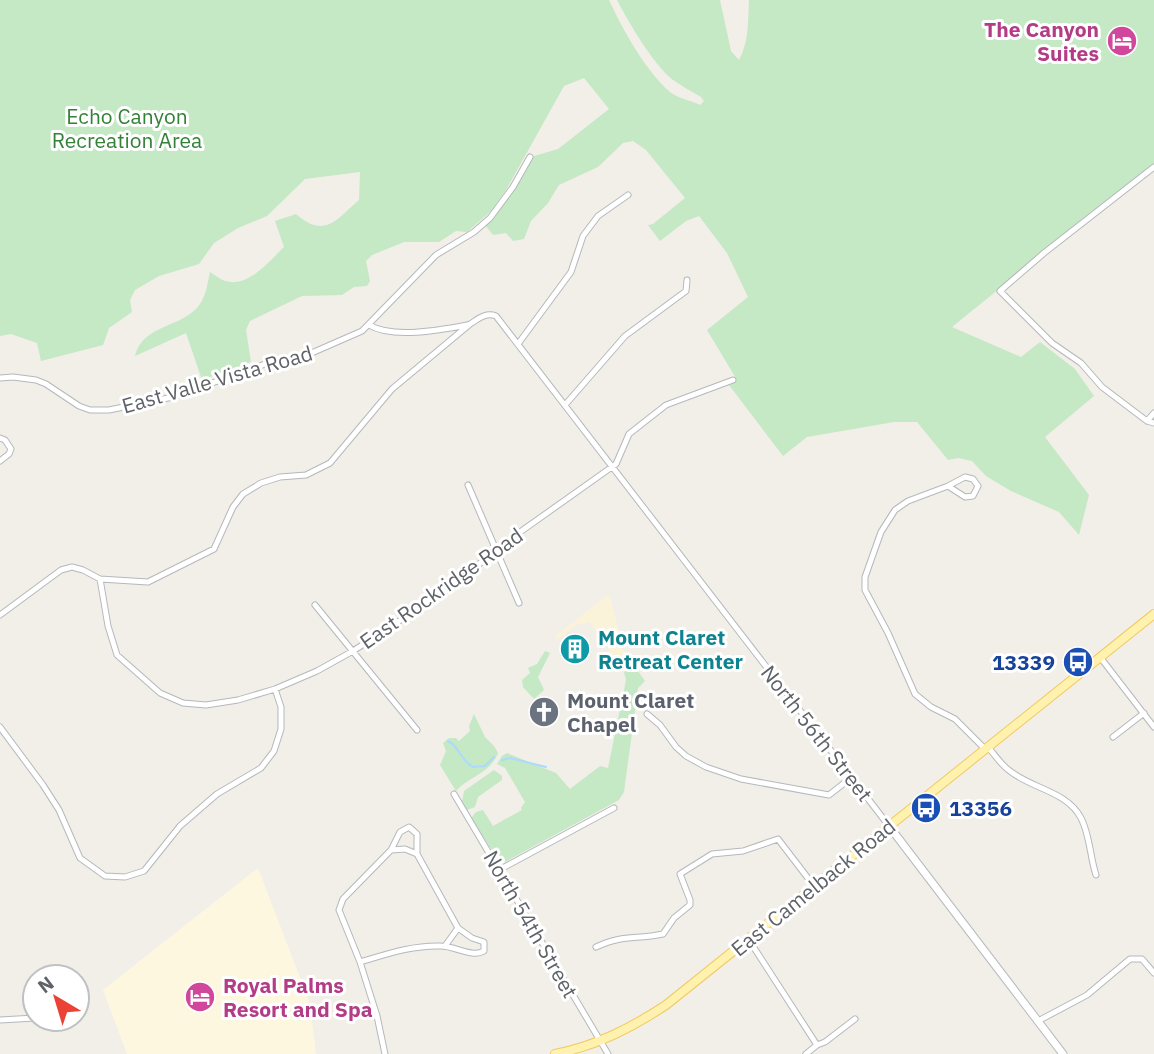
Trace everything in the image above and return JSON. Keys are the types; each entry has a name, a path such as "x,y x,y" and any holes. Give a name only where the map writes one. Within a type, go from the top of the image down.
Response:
{"main road":[{"name":"East Camelback Road","path":"555,1054 601,1042 666,1005 1154,614"},
{"name":"North 56th Street","path":"889,826 1063,1054"}],"street":[{"name":"East Valle Vista Road","path":"0,378 36,380 79,406 90,410 108,410 173,397 268,363 291,362 355,335 369,325 436,255 474,232 490,218 513,187 530,157"},
{"path":"1154,167 1000,291 1052,343 1081,363 1102,387 1154,424"},
{"path":"517,344 567,278 583,236 598,216 628,195"},
{"path":"565,405 625,336 686,291 687,280"},
{"name":"North 56th Street","path":"470,324 484,315 496,316 889,826"},
{"path":"369,325 379,331 403,332 470,324"},
{"path":"0,615 61,570 72,567 100,579 148,582 214,549 233,507 243,494 261,483 280,477 306,475 330,463 392,389 470,324"},
{"name":"East Rockridge Road","path":"100,579 108,626 117,655 160,693 183,704 206,705 238,700 275,689 317,671 353,651 439,595 611,467 618,459 629,434 666,405 733,380"},
{"path":"1147,421 1154,413"},
{"path":"0,438 5,440 11,449 0,461"},
{"path":"948,486 965,497 973,496 978,486 973,479 965,477 908,501 895,510 881,532 865,577 865,590 915,694 931,707 956,719 1009,771 1032,785 1058,795 1074,809 1086,832 1096,875"},
{"path":"468,485 519,603"},
{"path":"315,605 417,730"},
{"path":"1100,657 1154,727"},
{"path":"0,727 59,810 80,858 105,876 125,877 144,871 191,815 217,794 261,768 274,751 281,729 281,707 275,689"},
{"path":"1113,737 1144,713"},
{"path":"647,714 686,757 723,774 829,795 852,777"},
{"name":"North 54th Street","path":"454,794 608,1054"},
{"path":"499,870 614,808"},
{"path":"360,962 415,946 445,946 480,954 486,947 484,942 471,938 458,928 417,854 417,834 409,827 400,832 391,850 343,899 339,909 360,962 377,1016 385,1054"},
{"path":"596,947 626,936 663,934 674,918 690,905 680,874 718,852 743,851 778,838 814,886"},
{"path":"391,850 405,849 417,854"},
{"path":"445,946 458,928"},
{"path":"749,940 817,1045"},
{"path":"1038,1021 1087,995 1130,959 1142,959 1154,973"},
{"path":"0,1020 21,1019"},
{"path":"806,1054 855,1019"}],"shaded area":[{"path":"258,868 310,1004 316,1054 127,1054 103,990"}],"green space":[{"name":"Echo Canyon Recreation Area","path":"0,0 609,0 635,49 652,73 673,94 700,105 704,101 701,97 673,80 657,64 617,0 720,0 731,51 739,60 746,39 749,0 1154,0 1154,163 952,327 1021,357 1040,342 1075,369 1094,396 1045,437 1089,495 1079,535 1059,512 1011,491 986,476 972,461 958,458 948,460 917,422 894,422 807,437 783,456 729,385 737,380 707,330 748,297 727,253 699,216 686,221 660,241 648,225 653,224 685,198 646,150 633,141 623,143 598,167 559,185 548,203 531,221 524,239 513,241 506,233 493,235 485,225 511,194 534,156 558,149 609,109 584,78 564,86 506,190 491,211 467,232 456,231 439,242 404,242 372,255 366,261 370,281 367,286 354,287 342,295 302,296 250,321 246,330 251,362 202,380 186,333 135,356 139,346 152,333 196,309 204,296 210,272 225,281 234,282 250,277 265,266 284,247 275,221 296,214 315,225 323,226 337,220 359,200 360,172 305,179 267,216 238,228 214,243 199,264 159,276 135,290 130,300 132,312 109,328 103,345 41,361 37,343 11,334 0,336"},
{"path":"545,651 550,653 538,677 544,690 534,699 523,687 522,680 530,673 528,668 537,664"},
{"path":"633,664 645,681 638,688 624,792 619,800 505,862 499,861 471,818 476,812 483,810 493,826 522,810 525,802 505,768 497,764 502,756 507,753 556,773 570,789 600,766 608,768 626,680 624,672"},
{"path":"474,714 485,737 498,753 490,766 456,791 440,765 446,751 443,743 449,738 459,741 470,731 469,726"},
{"path":"494,770 502,776 502,780 478,797 475,807 467,810 462,802 464,791"}],"sand":[{"path":"609,594 624,650 633,664 624,672 589,621 578,624 558,639 554,637"}],"waterway":[{"path":"448,741 473,767 485,766 494,757"},
{"path":"502,760 510,758 546,767"}],"place":[{"name":"The Canyon Suites","path":"1122,41"},
{"name":"Mount Claret Retreat Center","path":"575,649"},
{"name":"13339","path":"1078,662"},
{"name":"Mount Claret Chapel","path":"544,712"},
{"name":"13356","path":"926,808"},
{"name":"Royal Palms Resort and Spa","path":"200,997"}]}
